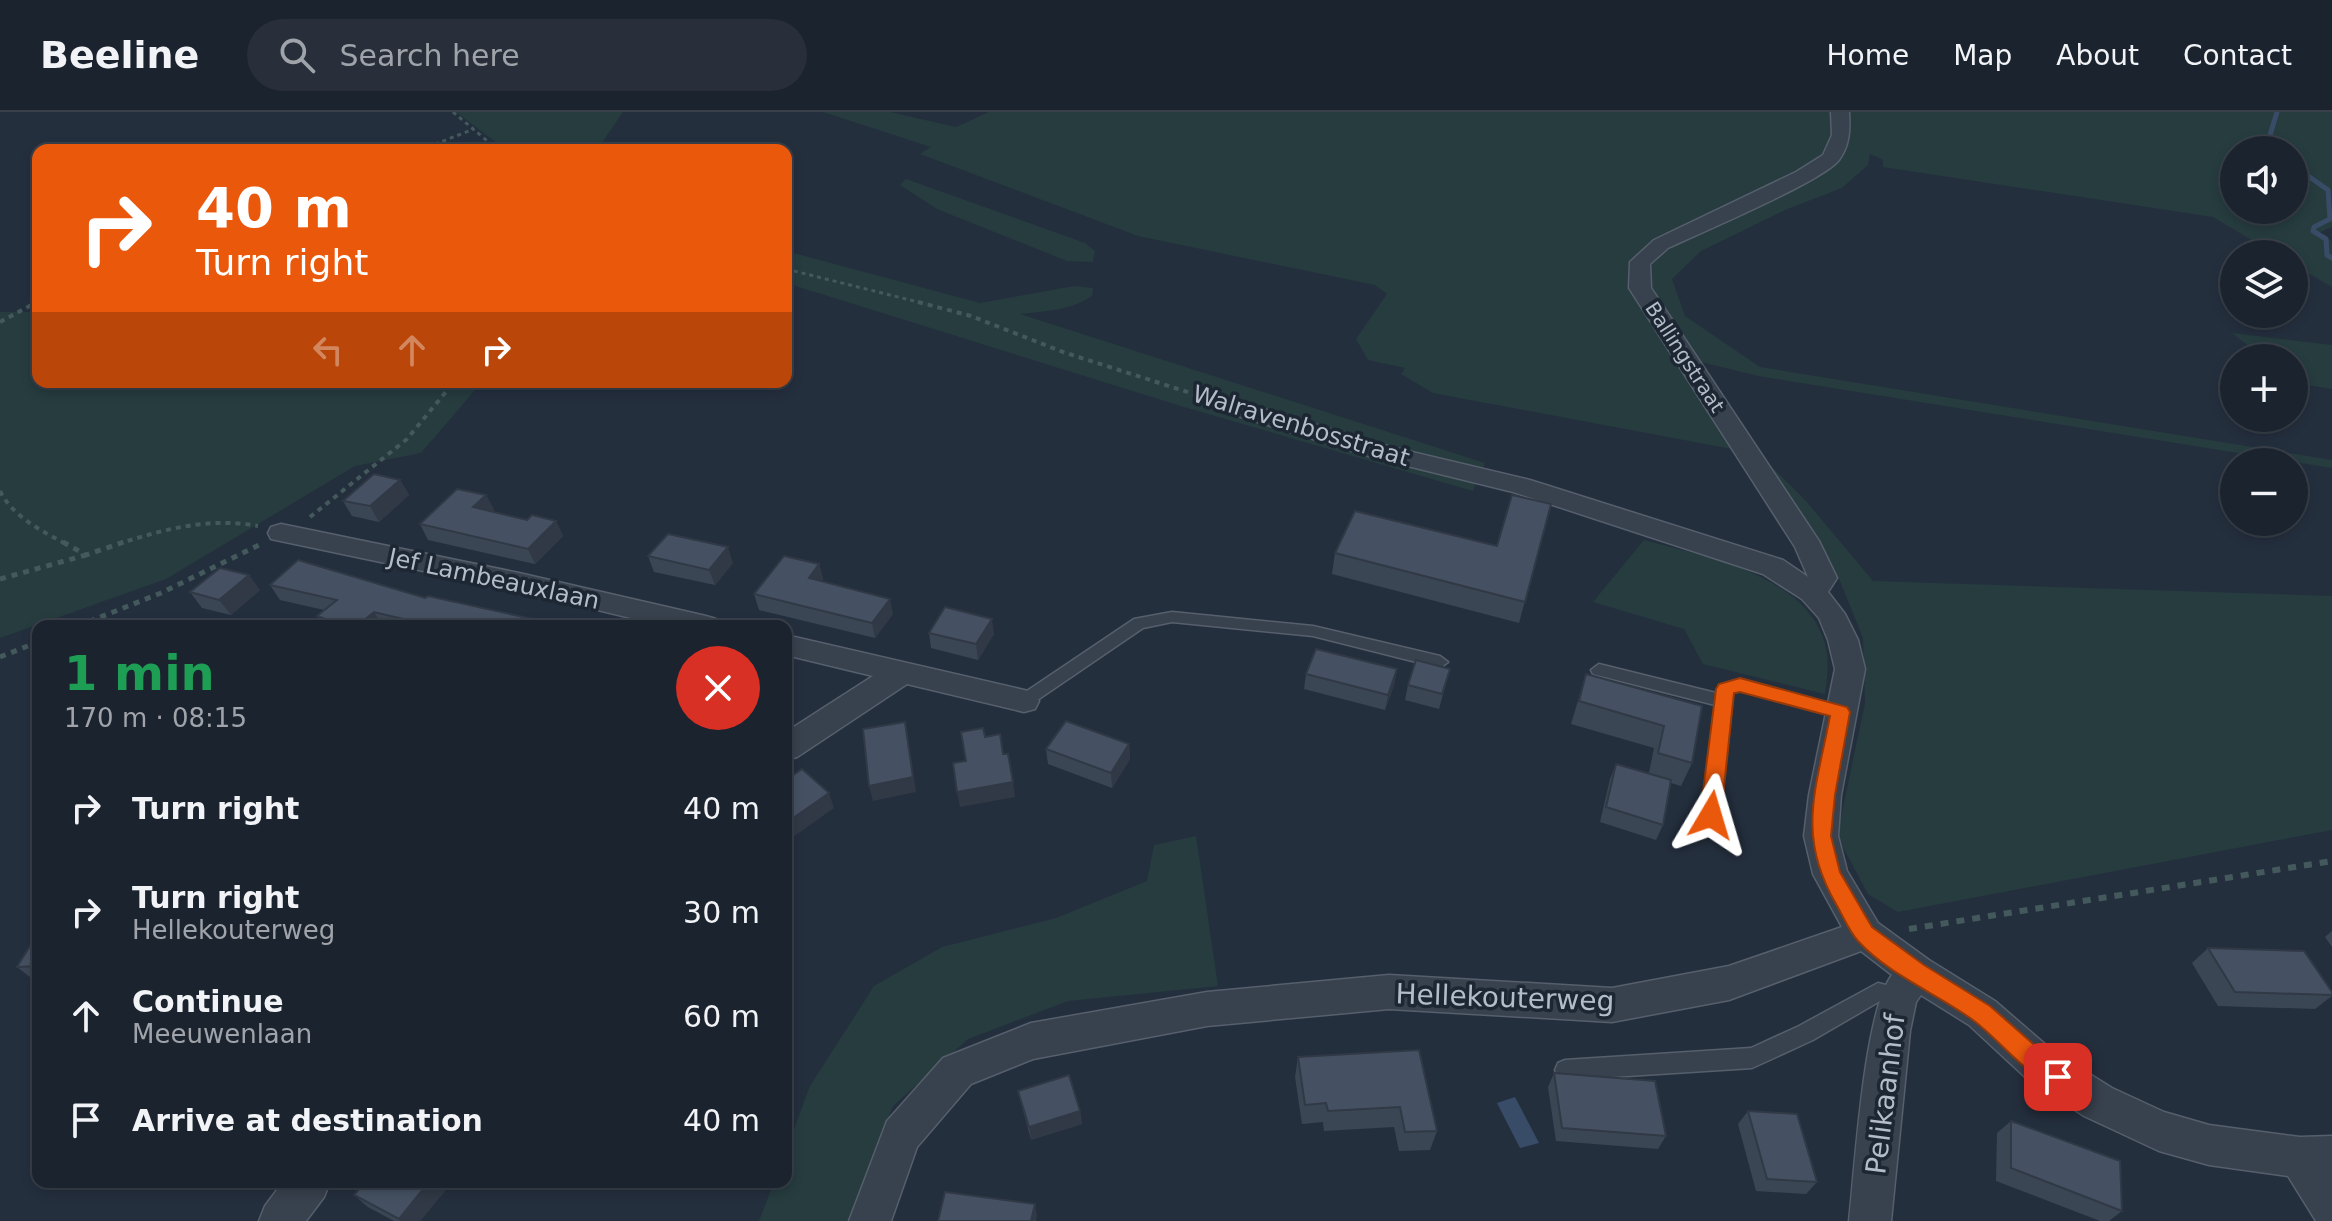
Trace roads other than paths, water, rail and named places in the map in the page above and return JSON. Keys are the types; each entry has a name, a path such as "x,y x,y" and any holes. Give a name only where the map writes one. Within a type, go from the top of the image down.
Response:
{"street":[{"name":"Ballingstraat","path":"1812,592 1823,578 1809,547 1640,288 1640,262 1661,244 1803,176 1831,158 1841,135 1840,112"},
{"name":"Walravenbosstraat","path":"1223,404 1384,453 1521,486 1773,567 1812,592"},
{"name":"Jef Lambeauxlaan","path":"281,533 519,582 680,620"},
{"path":"1812,592 1831,614 1843,640 1850,669 1825,795 1821,836 1830,874 1865,934 1907,984 1982,1013 2039,1064 2098,1102 2159,1131 2209,1145 2316,1156 2332,1208"},
{"path":"792,646 1024,701"},
{"path":"792,744 903,672"},
{"name":"Hellekouterweg","path":"870,1221 901,1135 957,1071 1031,1041 1207,1009 1389,992 1612,1005 1729,983 1865,934"},
{"name":"Pelikaanhof","path":"1870,1221 1891,1031 1907,984"},
{"path":"280,1221 305,1188"}],"lane":[{"path":"1024,701 1139,623 1172,617 1313,631 1440,662"},
{"path":"1599,670 1724,701"},
{"path":"1711,815 1725,689 1740,685 1840,712"},
{"path":"1565,1070 1752,1058 1806,1033 1878,992 1907,984"}],"water":[{"path":"1515,1097 1539,1143 1520,1148 1497,1103"}],"waterway":[{"path":"2271,136 2277,112"},
{"path":"2308,176 2328,190 2330,219 2314,227 2313,231 2326,239 2327,255 2332,258"}]}
